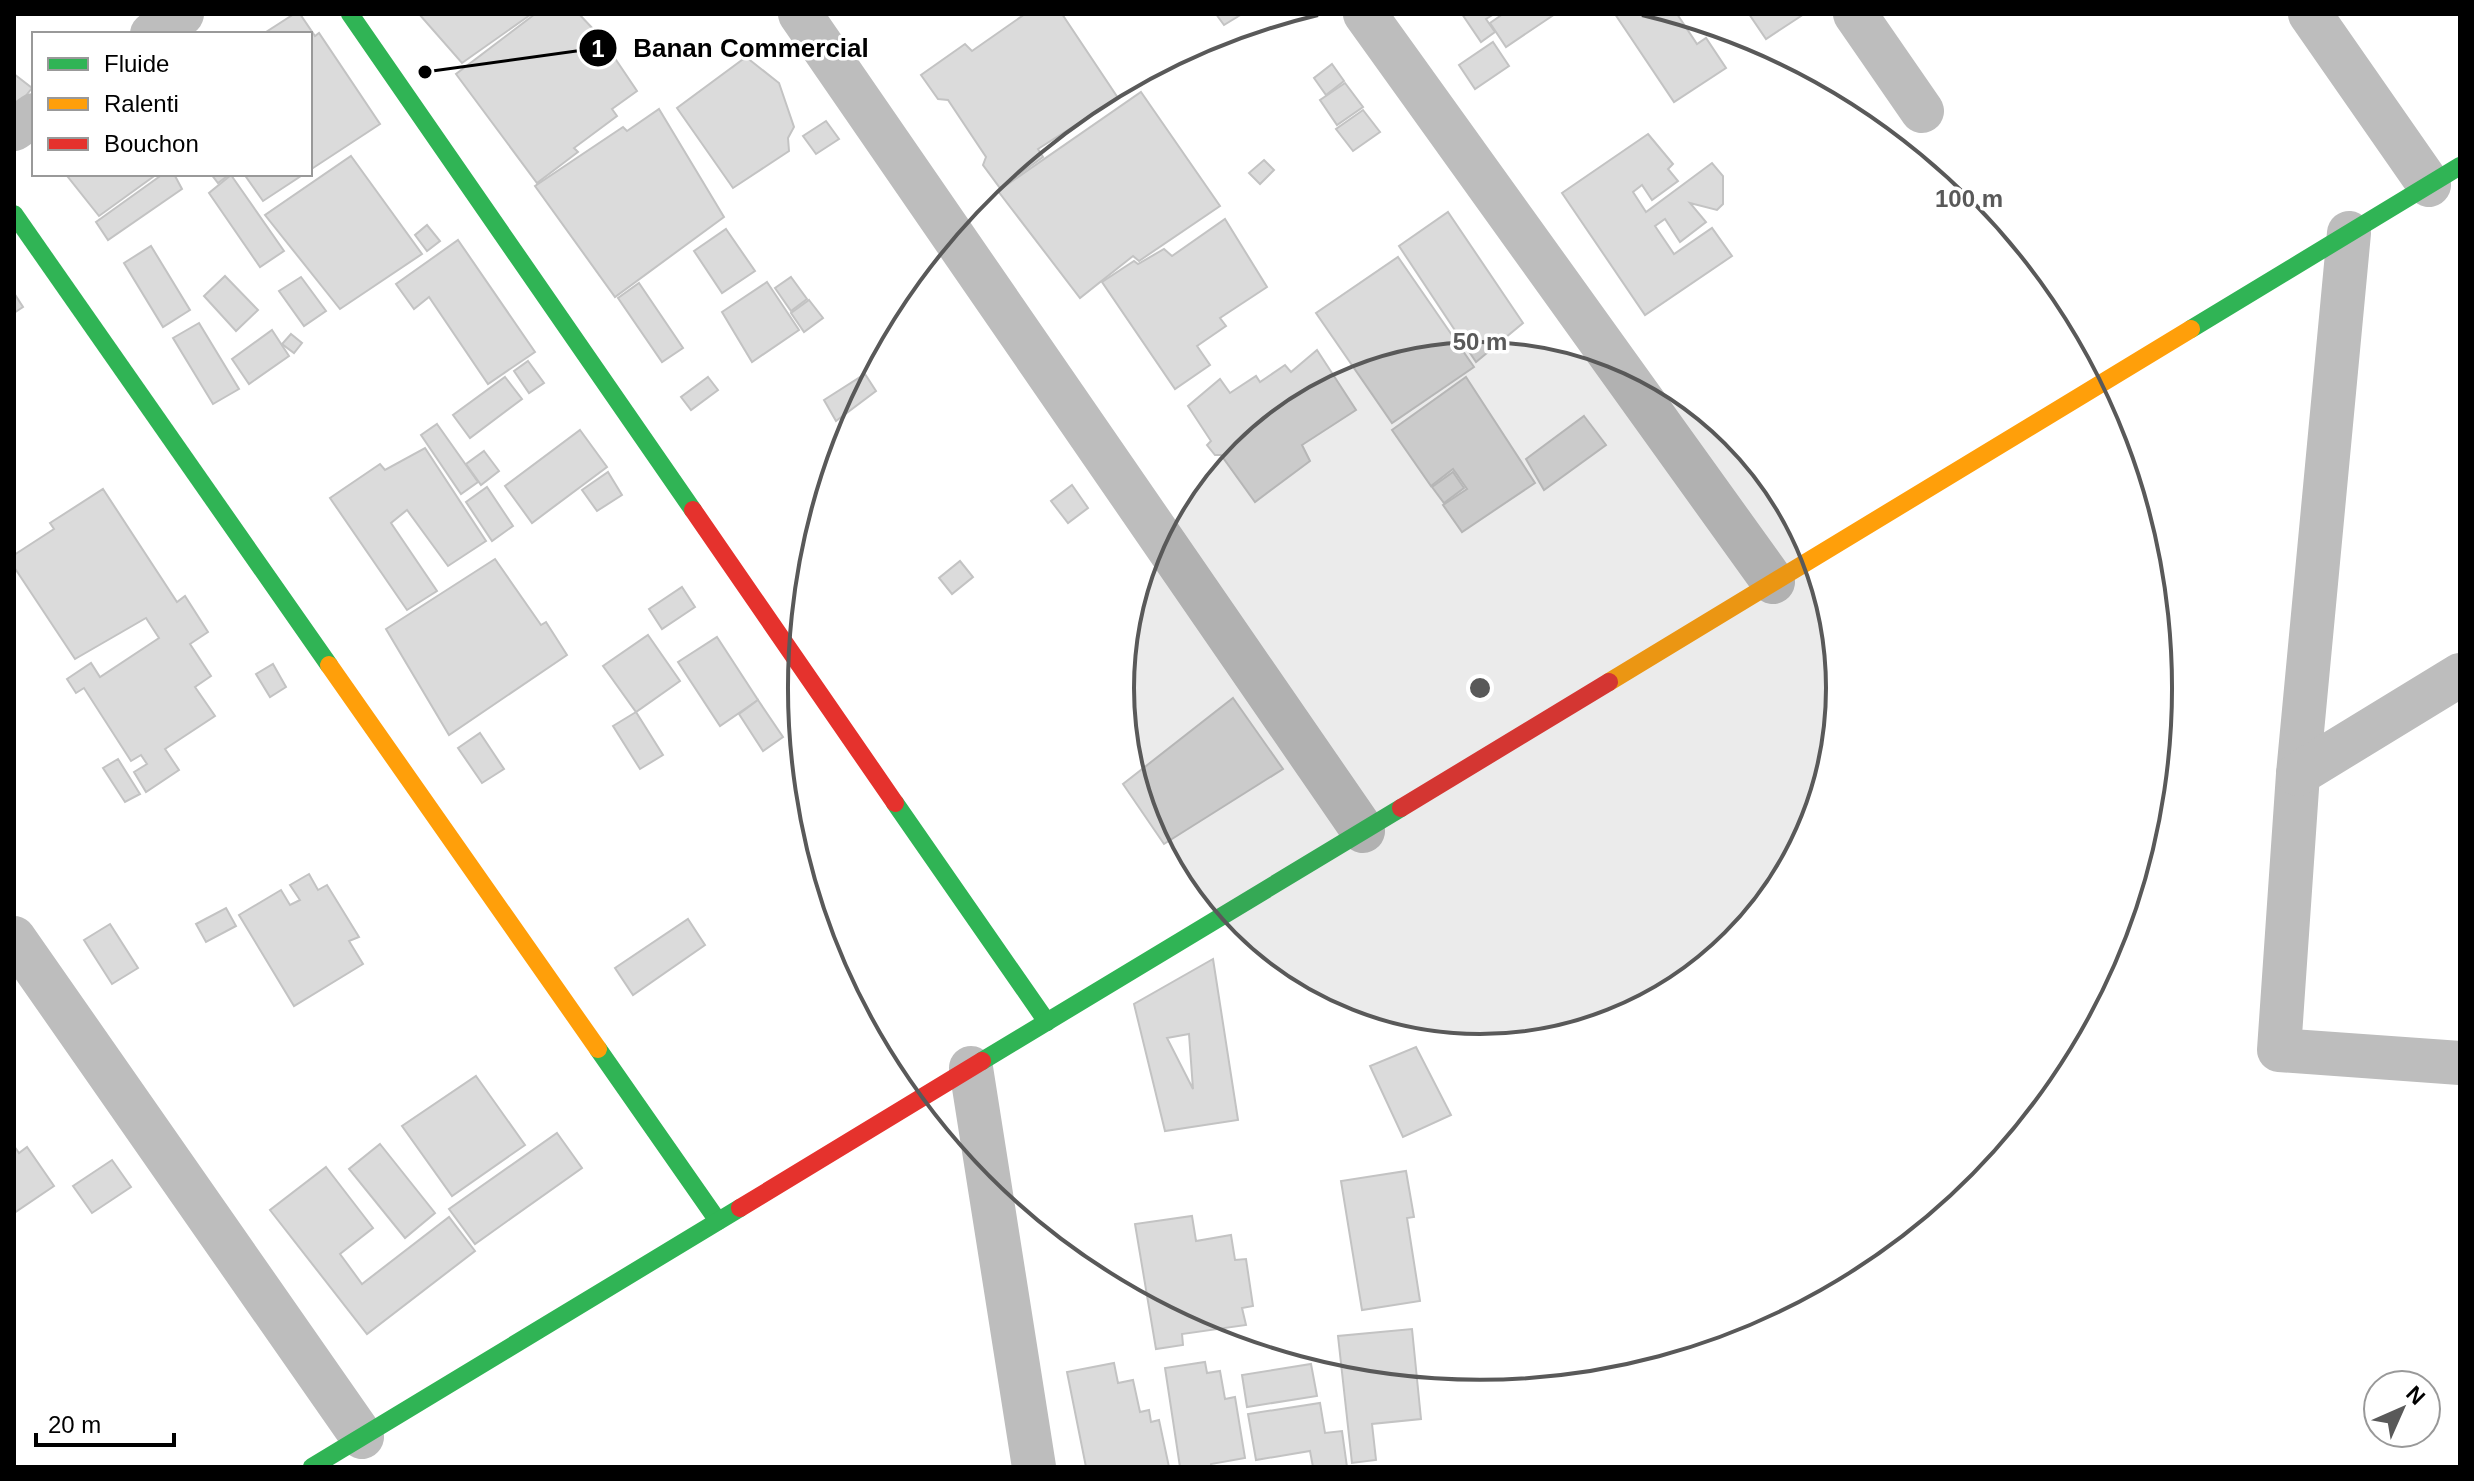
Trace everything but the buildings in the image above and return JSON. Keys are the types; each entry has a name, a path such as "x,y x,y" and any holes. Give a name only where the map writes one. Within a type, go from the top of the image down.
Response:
{"street":[{"path":"155,32 182,14"},
{"path":"350,14 1047,1022"},
{"path":"800,14 1363,831"},
{"path":"1365,14 1773,582"},
{"path":"1855,14 1922,111"},
{"path":"312,1467 2444,176 2310,14"},
{"path":"14,129 32,116"},
{"path":"14,214 718,1221"},
{"path":"2349,233 2298,774 2279,1050 2460,1063"},
{"path":"2298,774 2460,675"},
{"path":"14,938 362,1437"},
{"path":"971,1068 1034,1467"}],"traffic: fast":[{"path":"350,14 693,510"},
{"path":"2191,329 2460,166"},
{"path":"14,214 329,665"},
{"path":"895,803 1047,1022"},
{"path":"982,1061 1401,808"},
{"path":"598,1049 718,1221"},
{"path":"312,1467 740,1208"}],"traffic: slow":[{"path":"1609,682 2191,329"},
{"path":"329,665 598,1049"}],"traffic: jam":[{"path":"693,510 895,803"},
{"path":"1401,808 1609,682"},
{"path":"740,1208 982,1061"}],"place":[{"name":"Banan Commercial","path":"425,72"}]}
